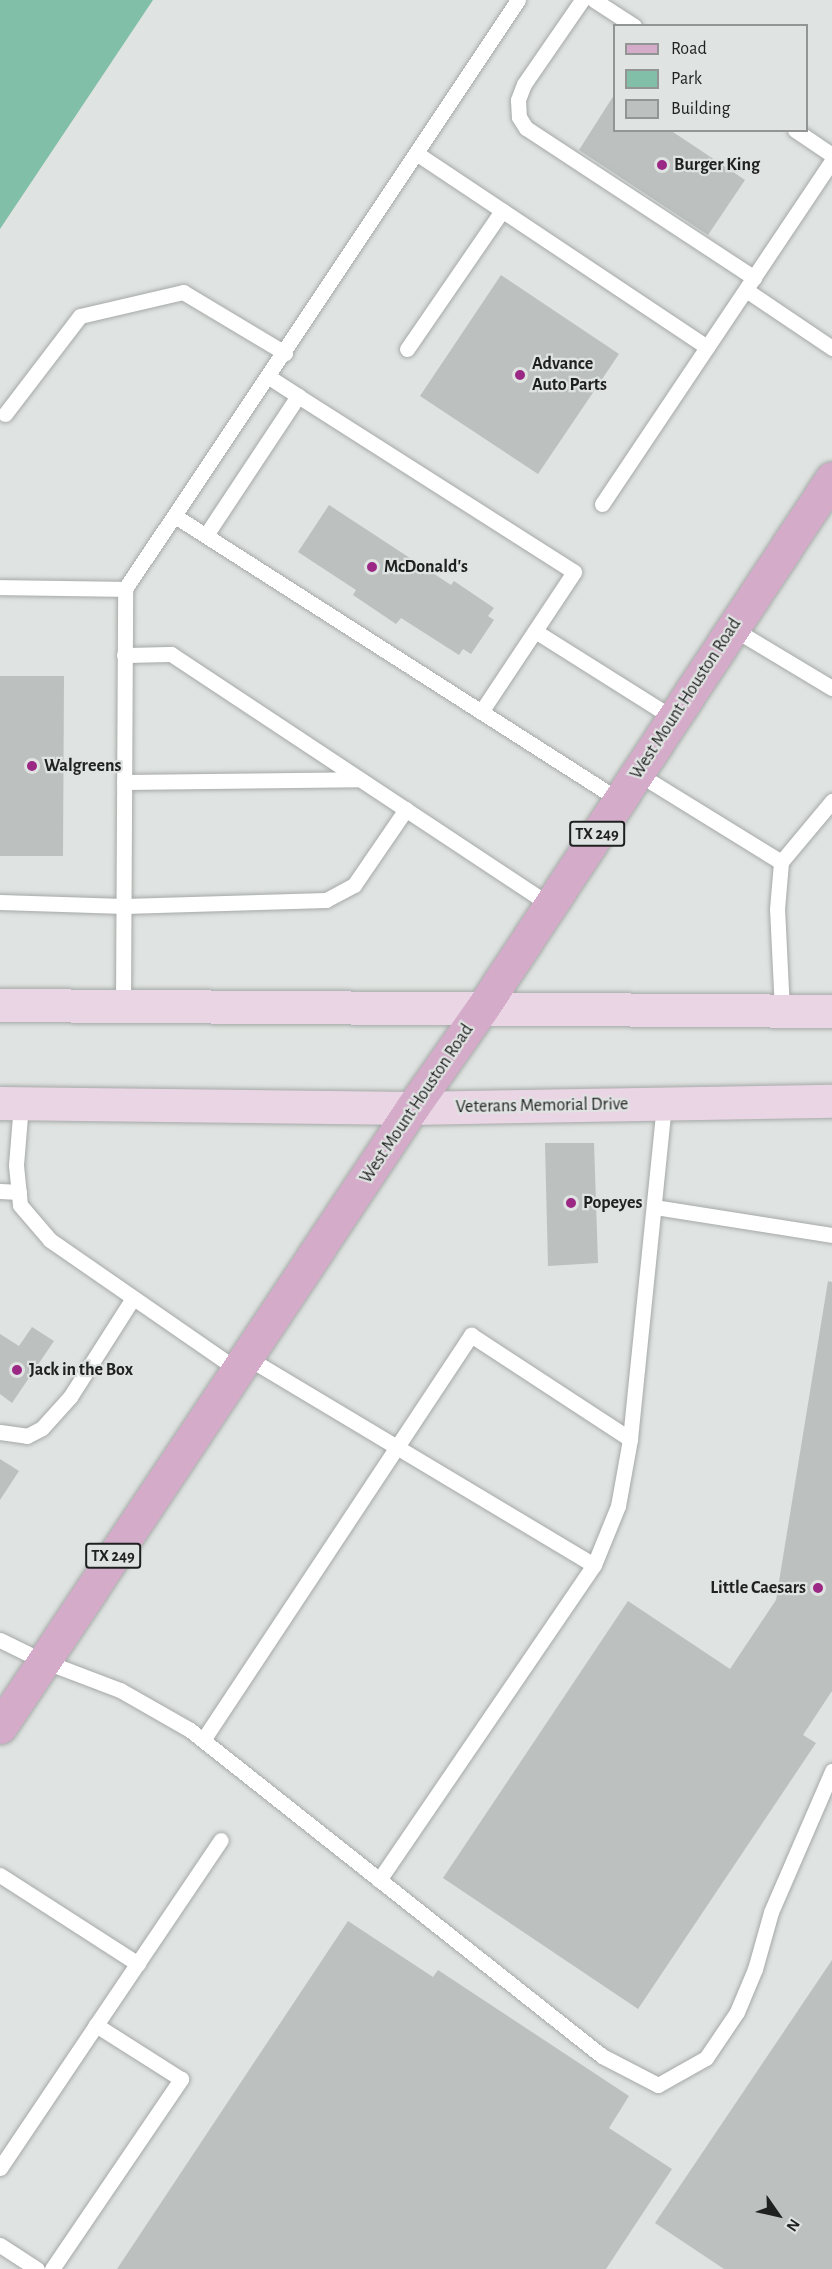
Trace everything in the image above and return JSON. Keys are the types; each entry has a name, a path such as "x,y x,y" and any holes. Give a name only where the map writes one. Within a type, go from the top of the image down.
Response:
{"main road":[{"name":"West Mount Houston Road","path":"0,1727 41,1660 243,1365 412,1108 481,1010 832,478"},
{"path":"0,1005 832,1011"},
{"name":"Veterans Memorial Drive","path":"11,1104 412,1108 832,1101"}],"lane":[{"path":"123,1005 125,589 269,377 518,0"},
{"path":"582,0 524,84 518,100 523,123 538,138 750,284 832,348"},
{"path":"594,0 631,24"},
{"path":"798,132 832,154"},
{"path":"416,153 708,347"},
{"path":"602,504 832,160"},
{"path":"407,350 502,211"},
{"path":"5,414 80,316 183,292 285,352"},
{"path":"269,377 574,572 481,712"},
{"path":"206,535 298,396"},
{"path":"176,516 619,800"},
{"path":"0,587 125,589"},
{"path":"732,628 832,688"},
{"path":"535,632 674,718"},
{"path":"124,655 171,654 550,905"},
{"path":"637,773 781,862"},
{"path":"124,782 359,779"},
{"path":"782,1010 777,909 781,862 832,801"},
{"path":"0,902 124,906 326,900 340,895 354,885 406,809"},
{"path":"11,1104 21,1205 50,1240 133,1298 243,1365 395,1448 594,1565"},
{"path":"379,1880 594,1565 618,1506 630,1439 664,1104"},
{"path":"0,1191 19,1192"},
{"path":"655,1207 832,1235"},
{"path":"0,1432 27,1436 42,1428 70,1397 133,1298"},
{"path":"203,1740 471,1335 630,1439"},
{"path":"0,1640 41,1660 120,1690 203,1740 602,2056 657,2085 706,2058 737,2012 755,1969 771,1912 832,1771"},
{"path":"0,2168 221,1840"},
{"path":"0,1875 138,1964"},
{"path":"52,2269 181,2079 96,2025"},
{"path":"0,2245 37,2269"}],"green space":[{"path":"0,0 153,0 0,229"}],"building":[{"name":"Burger King","path":"613,97 613,132 673,132 745,180 708,235 579,150"},
{"name":"Advance Auto Parts","path":"501,275 619,354 538,474 420,396"},
{"name":"McDonald's","path":"329,505 451,585 454,581 494,608 488,616 494,620 471,654 463,649 459,655 401,618 396,624 353,595 356,590 298,552"},
{"name":"Walgreens","path":"0,676 64,676 63,856 0,856"},
{"name":"Popeyes","path":"545,1143 594,1143 598,1263 548,1266"},
{"path":"828,1281 832,1282 832,1691 803,1735 816,1743 638,2009 443,1878 628,1601 730,1669 776,1600"},
{"name":"Jack in the Box","path":"32,1327 54,1341 12,1403 0,1394 0,1334 19,1346"},
{"path":"0,1459 19,1471 0,1500"},
{"path":"348,1921 433,1977 438,1970 629,2096 609,2128 672,2169 606,2269 117,2269"},
{"path":"832,1960 832,2269 724,2269 655,2223"}],"place":[{"name":"Burger King","path":"662,165"},
{"name":"Advance Auto Parts","path":"520,375"},
{"name":"McDonald's","path":"372,567"},
{"name":"Walgreens","path":"32,766"},
{"name":"Popeyes","path":"571,1203"},
{"name":"Jack in the Box","path":"17,1370"},
{"name":"Little Caesars","path":"818,1588"}]}
